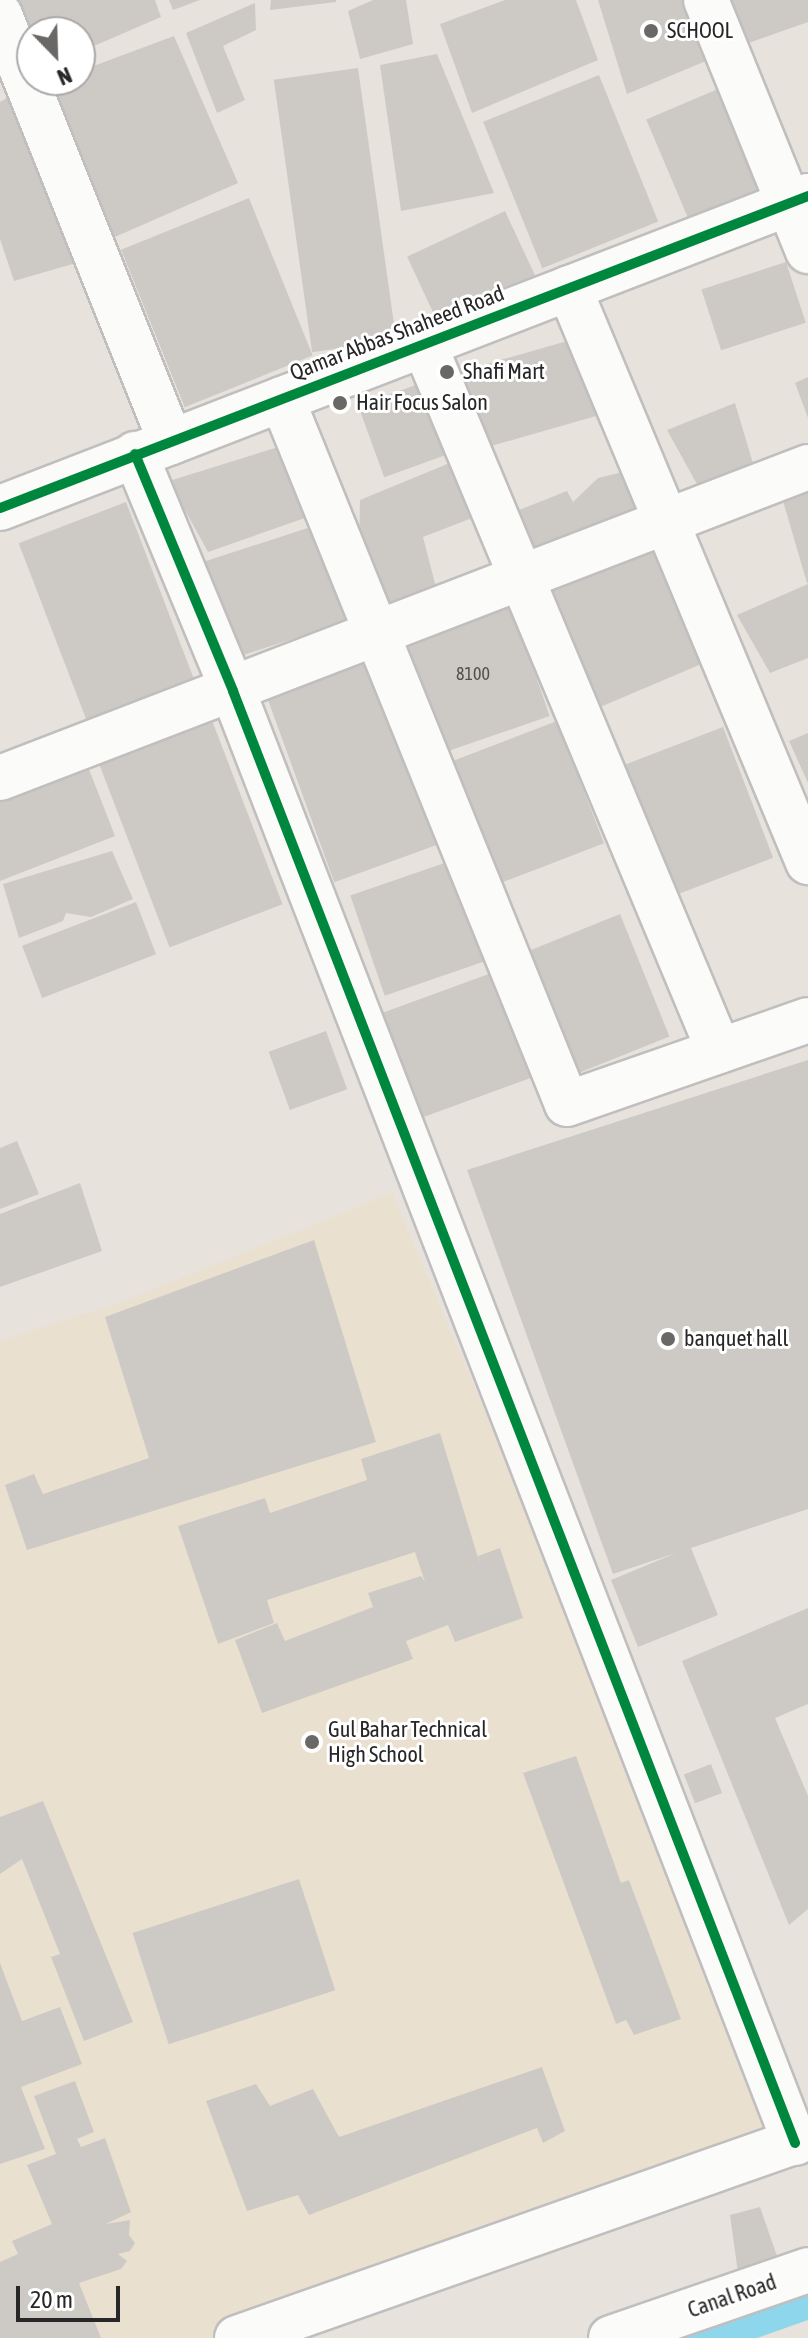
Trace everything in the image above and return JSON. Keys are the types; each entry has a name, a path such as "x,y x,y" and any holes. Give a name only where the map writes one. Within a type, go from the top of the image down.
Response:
{"street":[{"path":"706,0 798,200 808,251"},
{"path":"0,15 153,448 233,691 801,2140 237,2338"},
{"name":"Qamar Abbas Shaheed Road","path":"0,508 798,200"},
{"path":"569,288 808,862"},
{"path":"424,344 719,1051"},
{"path":"282,399 567,1104 808,1020"},
{"path":"0,778 233,691 808,467"},
{"name":"Canal Road","path":"611,2338 808,2270"}],"shaded area":[{"name":"Gul Bahar Technical High School","path":"392,1193 795,2143 237,2338 0,2338 0,1341 122,1302"}],"water":[{"path":"808,2289 808,2320 757,2338 650,2338"}],"building":[{"path":"10,0 155,0 161,17 96,45 96,16 17,16"},
{"path":"169,0 200,0 173,10"},
{"path":"271,0 336,0 336,2 270,10"},
{"path":"373,0 406,0 413,44 360,59 348,11"},
{"path":"505,0 576,0 598,60 472,113 440,24"},
{"name":"SCHOOL","path":"598,0 684,0 706,61 627,94"},
{"path":"726,0 808,0 808,22 743,45"},
{"path":"255,3 256,30 223,46 245,100 217,113 186,33"},
{"path":"174,36 238,183 108,240 51,96 96,96 96,65"},
{"path":"437,54 494,193 401,211 380,65"},
{"path":"358,68 396,340 312,352 274,80"},
{"path":"599,75 658,221 542,268 483,122"},
{"path":"718,89 763,195 691,225 646,119"},
{"path":"14,94 76,263 14,281 0,239 0,102"},
{"path":"249,198 313,356 185,407 121,250"},
{"path":"505,211 535,275 437,321 407,257"},
{"path":"786,262 806,323 721,350 701,290"},
{"path":"574,339 596,416 472,451 450,375"},
{"path":"808,377 808,418 795,383"},
{"path":"424,382 450,453 384,477 358,406"},
{"path":"735,403 755,470 698,486 667,430"},
{"path":"285,445 319,513 208,552 169,481"},
{"path":"452,462 472,518 423,537 437,591 379,604 359,553 360,500"},
{"path":"627,471 648,516 537,553 519,510 567,491 573,502 598,478"},
{"path":"808,482 808,583 807,583 781,494"},
{"path":"126,502 195,681 87,722 19,543"},
{"path":"323,523 354,619 229,660 197,564"},
{"path":"655,548 704,663 590,712 541,596"},
{"path":"808,584 808,658 770,673 737,615"},
{"path":"508,595 550,716 435,755 394,634"},
{"path":"375,646 446,841 334,882 263,687"},
{"path":"208,710 283,904 170,948 95,753"},
{"path":"557,721 604,843 488,888 441,765"},
{"path":"723,727 773,858 670,897 620,766"},
{"path":"808,733 808,783 789,741"},
{"path":"85,759 115,836 0,881 0,793"},
{"path":"112,851 133,899 91,917 66,913 63,921 19,938 3,884"},
{"path":"459,858 494,958 385,996 350,895"},
{"path":"136,902 156,954 42,998 22,946"},
{"path":"620,914 669,1036 569,1077 520,954"},
{"path":"497,971 535,1076 422,1118 383,1012"},
{"path":"326,1031 347,1089 290,1110 269,1052"},
{"name":"banquet hall","path":"808,1060 808,1509 691,1548 718,1615 638,1647 611,1580 676,1553 613,1574 467,1170"},
{"path":"17,1141 39,1194 0,1209 0,1148"},
{"path":"80,1183 102,1251 0,1287 0,1214"},
{"path":"314,1240 376,1442 27,1550 5,1485 34,1474 43,1494 149,1458 105,1317"},
{"path":"440,1433 480,1564 478,1556 500,1548 523,1618 455,1642 448,1625 406,1641 413,1659 262,1713 235,1640 277,1623 285,1641 373,1607 368,1593 421,1576 425,1582 415,1552 267,1600 274,1623 218,1644 178,1526 265,1498 270,1513 367,1480 361,1459"},
{"path":"808,1608 808,1704 775,1718 808,1796 808,1909 789,1925 682,1661"},
{"path":"576,1756 621,1883 629,1880 681,2019 634,2035 626,2020 616,2024 523,1773"},
{"path":"711,1764 722,1793 695,1803 684,1774"},
{"path":"43,1801 133,2022 84,2041 51,1957 60,1954 22,1859 0,1874 0,1817"},
{"path":"299,1879 335,1990 169,2044 133,1933"},
{"path":"0,1963 22,2021 60,2007 82,2064 21,2087 45,2149 0,2164"},
{"path":"542,2067 565,2131 543,2143 537,2128 309,2215 298,2195 247,2211 206,2101 256,2084 270,2106 313,2089 339,2137"},
{"path":"75,2081 94,2132 77,2139 81,2147 105,2138 131,2212 106,2224 130,2220 129,2235 135,2243 130,2251 118,2254 127,2261 121,2269 79,2283 101,2338 0,2338 0,2262 18,2254 12,2241 52,2224 27,2165 56,2154 34,2096"},
{"path":"760,2207 779,2262 738,2273 730,2215"}],"cycle path":[{"path":"0,508 808,196"},
{"path":"135,454 233,691 795,2143"}],"place":[{"name":"SCHOOL","path":"651,31"},
{"name":"Shafi Mart","path":"447,372"},
{"name":"Hair Focus Salon","path":"340,403"},
{"name":"banquet hall","path":"668,1339"},
{"name":"Gul Bahar Technical High School","path":"312,1742"}]}
